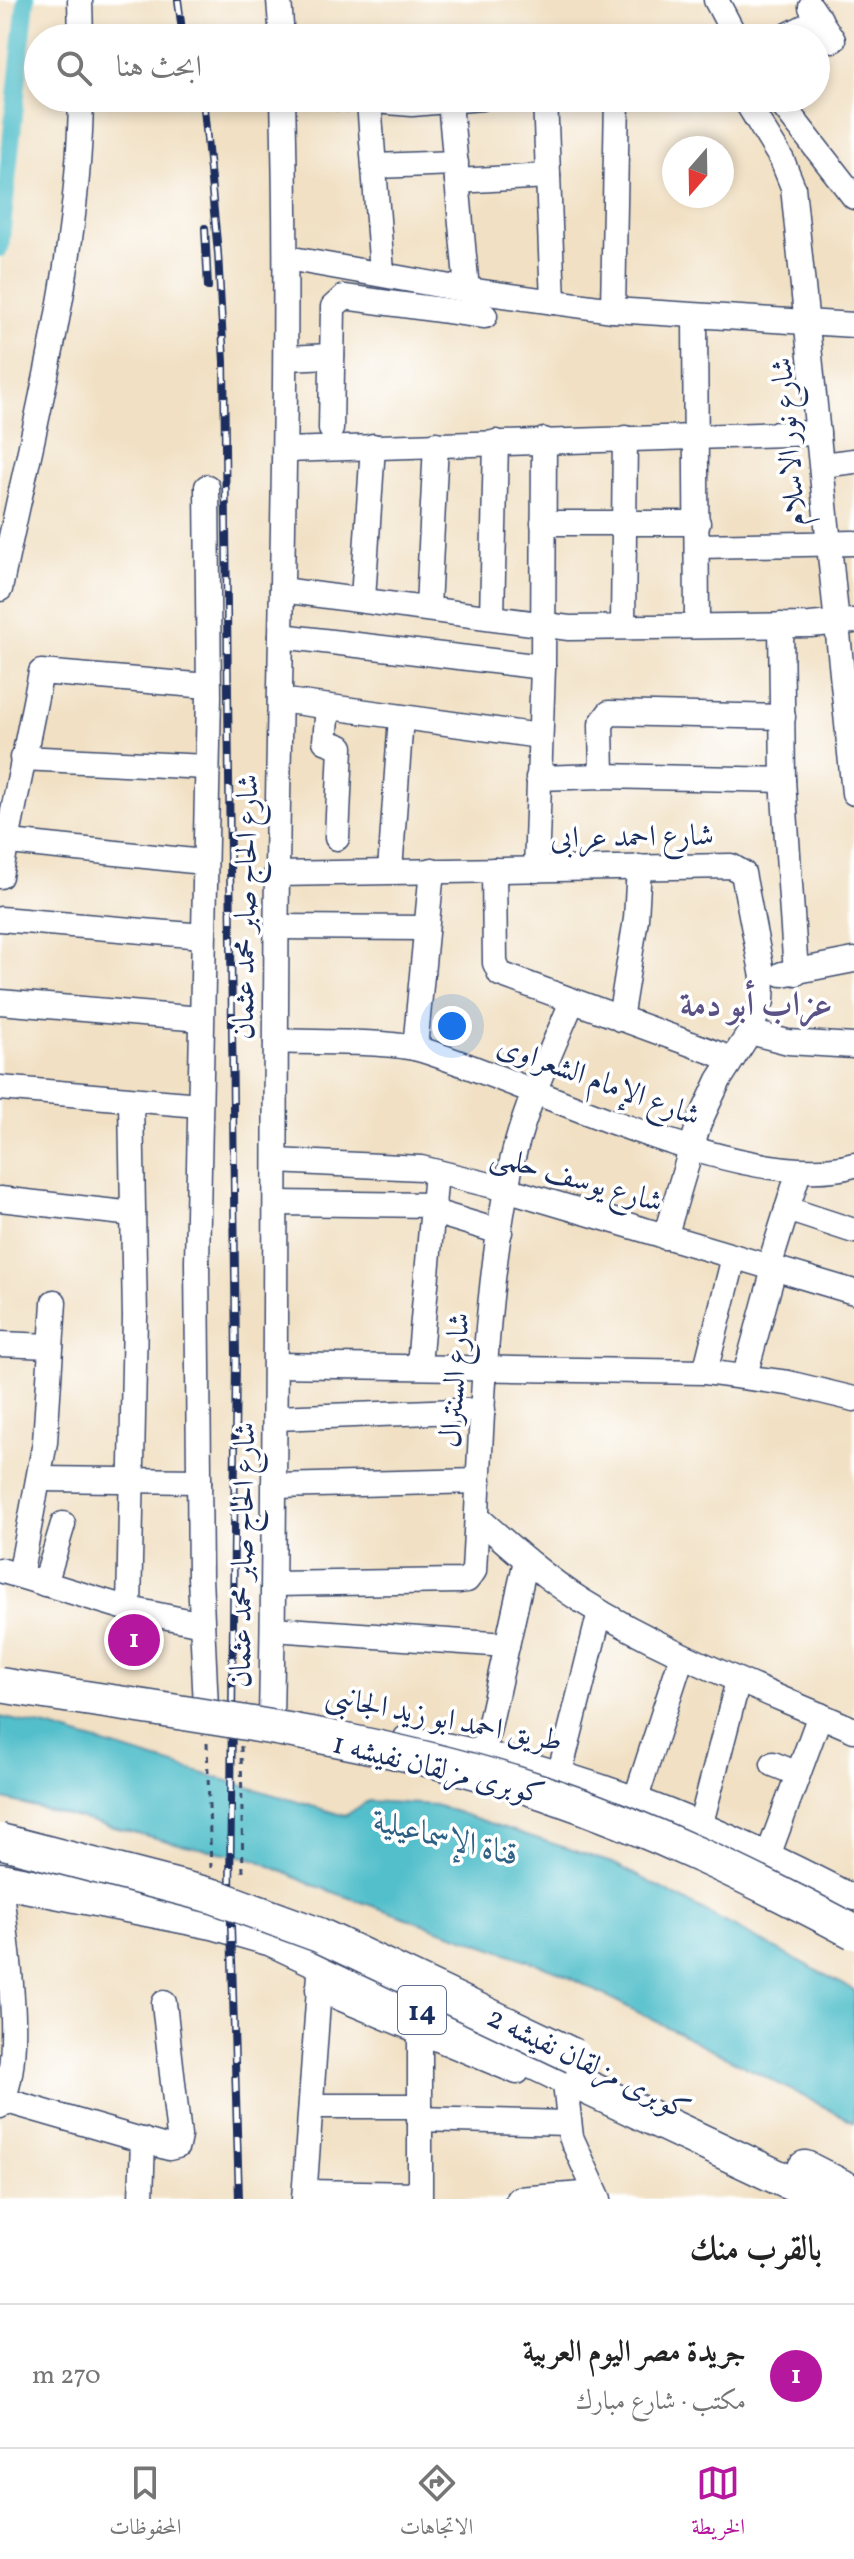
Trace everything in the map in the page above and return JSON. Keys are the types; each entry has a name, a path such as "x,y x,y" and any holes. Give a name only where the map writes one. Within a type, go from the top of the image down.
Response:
{"highway":[{"name":"كوبرى مزلقان نفيشه 1","path":"0,1685 284,1730 438,1762 529,1789 713,1860 854,1932"},
{"name":"كوبرى مزلقان نفيشه 2","path":"0,1841 213,1896 319,1935 569,2066 854,2193"},
{"name":"14","path":"0,1880 221,1923 272,1939 320,1975 569,2066 824,2199"}],"street":[{"path":"80,0 81,24"},
{"path":"279,0 281,24"},
{"path":"716,0 729,24"},
{"path":"800,24 815,13 822,24"},
{"path":"830,36 833,40"},
{"path":"0,589 60,311 73,214 80,112"},
{"name":"شارع الحاج صابر محمد عثمان","path":"271,1717 276,1486 277,874 287,258 283,112"},
{"path":"370,112 382,272"},
{"path":"451,112 467,290"},
{"path":"546,112 553,302"},
{"path":"613,310 617,112"},
{"name":"شارع نور الاسلام","path":"753,112 787,168 793,187 822,465 842,545 854,793"},
{"path":"788,112 854,197"},
{"path":"375,166 548,176"},
{"path":"287,258 382,272 467,290 613,310 695,318 854,325"},
{"path":"331,429 333,307 348,295 485,316"},
{"path":"695,318 699,436 697,624"},
{"path":"286,358 332,356"},
{"path":"285,450 818,433"},
{"path":"623,626 625,438"},
{"path":"536,870 543,667 544,440"},
{"path":"492,617 496,442"},
{"path":"428,607 436,444"},
{"path":"363,599 373,446"},
{"path":"822,465 854,461"},
{"name":"شارع الحاج صابر محمد عثمان","path":"206,1708 199,1481 199,1105 208,686 207,487"},
{"path":"543,523 625,523 698,534 842,545"},
{"path":"282,590 428,607 543,625 846,622"},
{"path":"781,625 783,780 796,973"},
{"path":"281,636 543,667"},
{"path":"0,876 3,841 37,679 44,671 208,686"},
{"path":"280,700 539,736"},
{"path":"328,707 325,740 341,747 337,838"},
{"path":"602,776 601,724 609,713 783,717"},
{"path":"390,871 401,717"},
{"path":"22,758 206,767"},
{"path":"538,778 602,776 783,780"},
{"path":"3,841 203,862"},
{"name":"شارع احمد عرابى","path":"277,874 731,866 739,870 745,877 763,977 759,1013 708,1101 665,1237"},
{"path":"620,1019 636,919 639,867"},
{"path":"415,1048 432,870"},
{"path":"494,870 496,969 505,977 732,1059"},
{"path":"0,919 203,936"},
{"path":"277,927 425,928"},
{"path":"763,977 854,960"},
{"path":"0,1002 201,1019"},
{"name":"شارع السنترال","path":"274,1584 467,1580 474,1571 485,1366 506,1189 534,1091 572,1002"},
{"path":"750,1032 788,1042 854,1046"},
{"name":"شارع الإمام الشعراوى","path":"276,1041 415,1048 691,1147 799,1171 854,1165"},
{"path":"0,1088 199,1105"},
{"path":"129,1609 132,1479 131,1101"},
{"name":"شارع يوسف حلمى","path":"276,1161 436,1172 506,1189 854,1292"},
{"path":"745,1375 799,1171"},
{"path":"419,1365 436,1172"},
{"path":"0,1199 133,1214"},
{"path":"276,1203 434,1208 500,1232"},
{"path":"787,1209 854,1231"},
{"path":"705,1372 734,1257"},
{"path":"54,1302 40,1479 10,1573 129,1609 202,1624"},
{"path":"0,1344 51,1346"},
{"path":"276,1365 485,1366 705,1372 745,1375 854,1399"},
{"path":"276,1418 483,1410"},
{"path":"40,1479 199,1481"},
{"path":"276,1486 479,1481"},
{"path":"477,1517 526,1560 600,1612 682,1656 854,1730"},
{"path":"45,1584 63,1524"},
{"path":"483,1754 526,1560"},
{"path":"560,1772 600,1612"},
{"path":"273,1629 507,1645"},
{"path":"636,1798 682,1656"},
{"name":"طريق احمد ابو زيد الجانبى","path":"0,1670 483,1754 560,1772 701,1823 769,1853 854,1898"},
{"path":"701,1823 738,1681"},
{"path":"769,1853 820,1715"},
{"path":"773,1764 798,1774"},
{"path":"0,1880 5,2004 12,2067 1,2101 169,2148 179,2142 164,2003"},
{"path":"420,2031 420,2197 304,2195 320,1975 420,2031 526,2075 569,2066 568,2123 575,2150 597,2196 518,2199"},
{"path":"311,2106 568,2123"},
{"path":"141,2199 143,2140"}],"path":[{"path":"207,1740 211,1882"},
{"path":"241,1744 243,1889"}],"water":[{"name":"قناة الإسماعيلية","path":"0,1717 51,1728 345,1816 368,1801 435,1805 615,1864 854,1990 854,2122 555,1970 310,1884 255,1859 175,1843 0,1798"}],"waterway":[{"path":"0,248 26,0"}],"railway":[{"path":"178,0 181,24"},
{"path":"204,112 218,253 224,362 236,1357 230,1892 239,2199"},
{"path":"205,228 208,287"}],"place":[{"name":"جريدة مصر اليوم العربية","path":"134,1640"}],"district":[{"name":"عزاب أبو دمة","path":"756,1003"}]}
